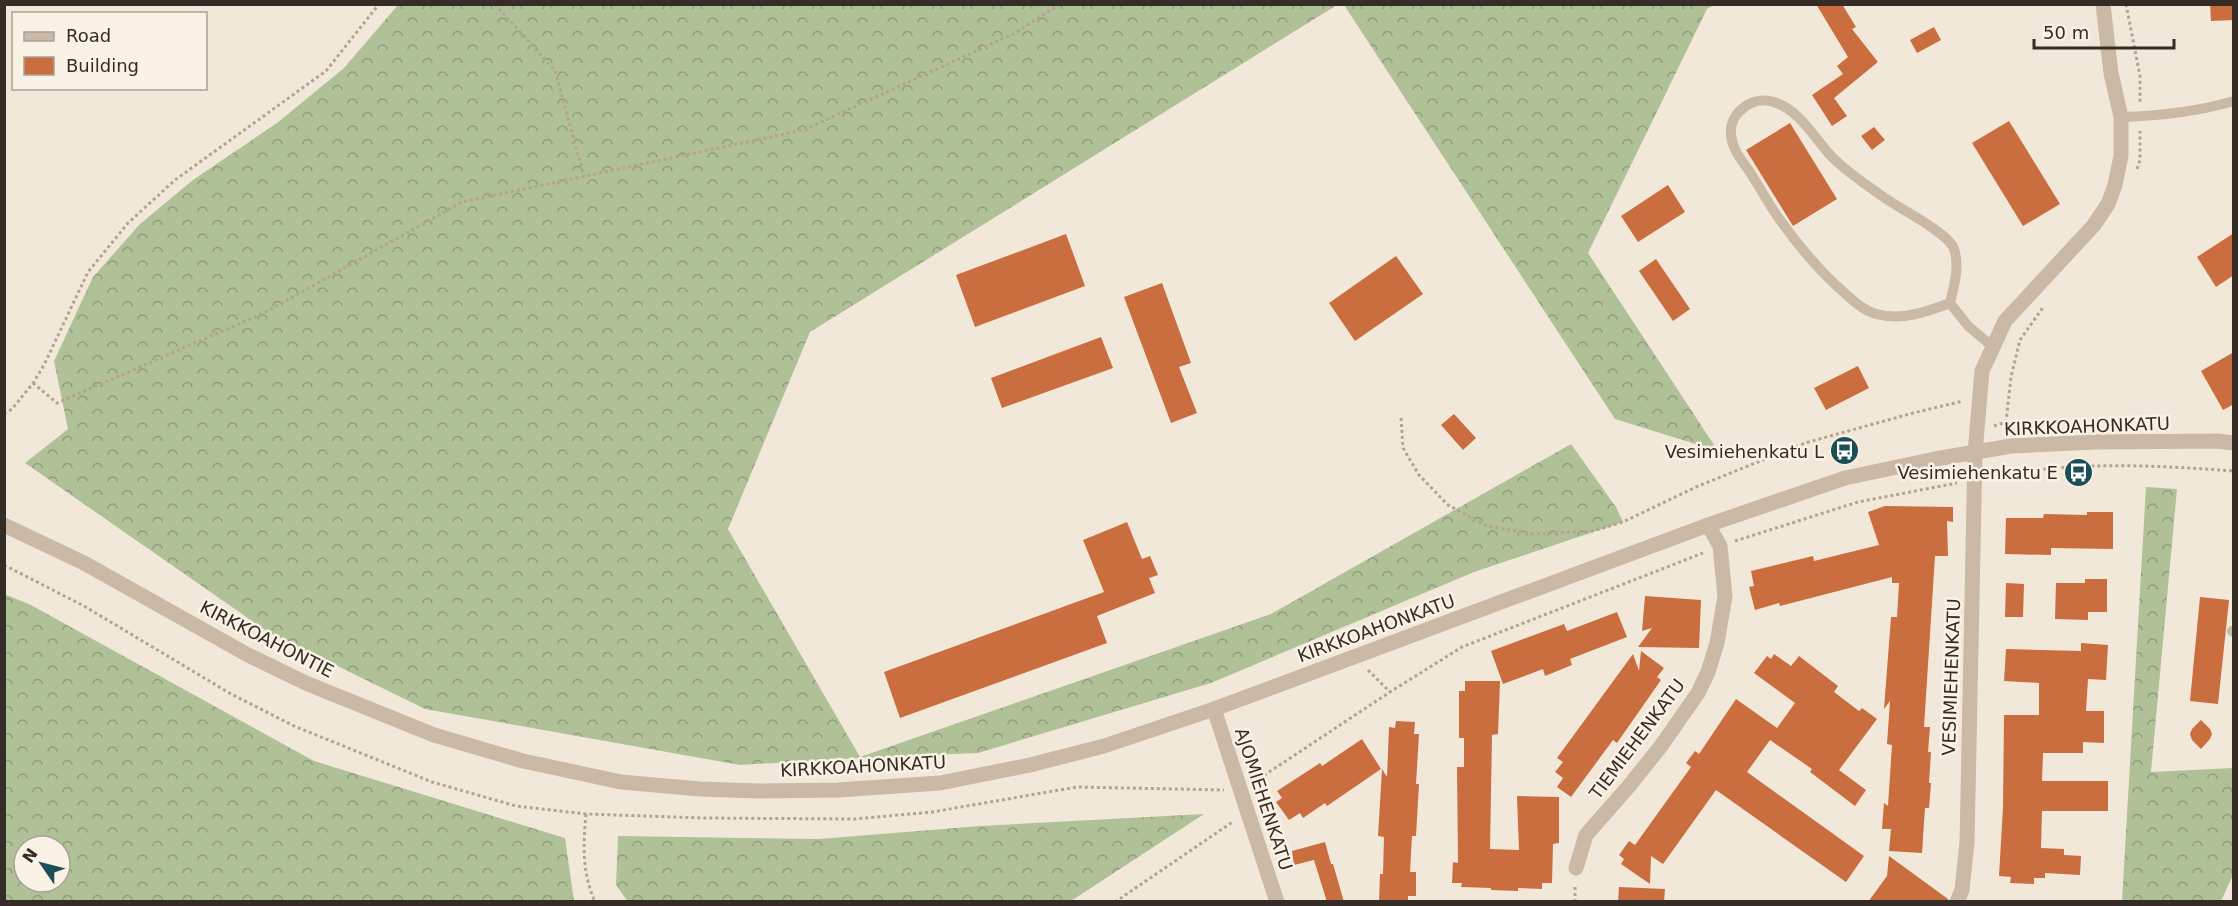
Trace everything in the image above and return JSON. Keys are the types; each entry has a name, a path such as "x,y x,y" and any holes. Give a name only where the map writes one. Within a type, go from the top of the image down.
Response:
{"street":[{"name":"VESIMIEHENKATU","path":"1957,902 1962,890 1968,842 1975,453 1982,371 2004,321 2094,225 2108,204 2115,185 2121,156 2121,117 2111,73 2103,4"},
{"name":"KIRKKOAHONKATU","path":"523,761 621,782 700,789 838,790 940,783 1030,765 1093,749 1214,709 1708,525 1845,478 2011,446 2095,442 2217,441 2234,443"},
{"name":"KIRKKOAHONTIE","path":"4,525 84,563 248,655 308,684 434,735 523,761"},
{"name":"TIEMIEHENKATU","path":"1576,868 1586,835 1660,746 1698,693 1708,672 1717,643 1725,596 1720,546 1708,525"},
{"name":"AJOMIEHENKATU","path":"1214,709 1276,902"}],"lane":[{"path":"1762,99 1776,102 1810,127 1832,157 1858,179 1901,210 1938,230 1954,248 1956,276 1950,303 1920,314 1892,318 1873,313 1852,300 1812,261 1779,219 1737,154 1731,136 1731,125 1738,114 1748,104 1762,99"},
{"path":"2121,117 2193,112 2234,101"},
{"path":"1950,303 1968,326 1992,346"}],"path":[{"path":"4,414 12,409 33,383 44,365 88,272 128,223 175,180 326,71 379,4"},
{"path":"495,4 555,71 584,176"},
{"path":"33,383 57,403 264,313 462,202 804,130 1015,33 1060,4"},
{"path":"1401,418 1403,448 1419,475 1448,505 1487,525 1533,534 1593,531 1623,522 1696,487 1805,443 1913,412 1979,397"},
{"path":"4,565 84,606 231,694 294,726 432,782 516,806 586,814 703,818 855,819 932,812 1077,787 1241,791 1389,692 1462,647 1720,546 1858,502 2015,472 2081,466 2153,465 2234,471"},
{"path":"1355,656 1389,692"},
{"path":"586,814 584,863 588,885 595,902"},
{"path":"1115,902 1230,823 1250,816"}],"green space":[{"path":"398,5 1337,5 810,332 728,529 860,757 1271,614 1571,444 1616,507 1623,522 1474,572 1211,683 978,753 740,765 425,709 268,632 25,463 68,429 54,361 93,277 140,224 193,180 277,123 344,68"},
{"path":"1344,5 1714,5 1707,9 1588,253 1718,451 1615,419"},
{"path":"2146,487 2177,489 2151,772 2233,768 2233,875 2221,901 2122,901"},
{"path":"4,594 29,604 314,761 565,838 574,901 5,901"},
{"path":"1204,814 1071,901 628,902 616,885 618,836 819,839 980,826"}],"building":[{"path":"1816,4 1842,4 1856,27 1852,29 1878,62 1834,98 1847,116 1832,126 1812,95 1843,74 1837,66 1848,57"},
{"path":"2210,4 2234,4 2234,20 2211,21"},
{"path":"1934,27 1941,40 1917,53 1910,40"},
{"path":"2009,121 2060,204 2023,226 1972,143"},
{"path":"1790,123 1837,199 1793,226 1746,150"},
{"path":"1874,127 1885,140 1872,150 1861,136"},
{"path":"1668,185 1685,212 1638,242 1621,216"},
{"path":"2234,233 2234,275 2216,287 2197,257"},
{"path":"1066,234 1085,286 975,327 956,275"},
{"path":"1396,256 1423,294 1355,341 1329,303"},
{"path":"1656,259 1690,309 1673,321 1639,271"},
{"path":"1162,283 1191,363 1179,367 1197,413 1171,423 1124,297"},
{"path":"1101,337 1113,368 1002,408 991,378"},
{"path":"2234,352 2234,404 2223,410 2201,371"},
{"path":"1858,366 1869,388 1826,410 1814,388"},
{"path":"1454,414 1476,438 1463,450 1441,425"},
{"path":"1885,506 1953,507 1953,522 1947,521 1948,556 1935,556 1924,727 1930,727 1928,752 1931,752 1929,783 1931,783 1929,808 1925,808 1922,853 1889,851 1891,829 1882,829 1884,803 1888,806 1892,745 1887,744 1890,701 1884,709 1891,617 1897,617 1899,583 1892,583 1892,577 1780,606 1779,603 1755,610 1749,587 1754,586 1751,571 1813,556 1814,561 1879,545 1868,512"},
{"path":"2087,512 2113,512 2113,549 2051,548 2051,555 2005,554 2006,518 2043,518 2044,514 2087,515"},
{"path":"1127,522 1142,559 1150,556 1158,575 1149,578 1155,593 1097,616 1107,643 900,718 884,672 1104,592 1083,540"},
{"path":"2085,579 2107,579 2107,612 2088,612 2088,620 2055,619 2056,583 2085,583"},
{"path":"2006,583 2024,584 2023,617 2005,617"},
{"path":"1645,596 1701,600 1699,648 1638,647 1652,628 1642,631"},
{"path":"2200,597 2229,600 2218,704 2190,701"},
{"path":"1617,612 1627,637 1570,659 1572,665 1545,676 1543,669 1503,684 1491,651 1564,624 1567,631"},
{"path":"2081,643 2108,645 2106,680 2088,679 2086,711 2104,711 2104,743 2083,742 2083,753 2043,753 2042,781 2108,781 2108,811 2042,811 2041,848 2064,849 2064,855 2081,856 2080,875 2045,873 2045,878 2034,878 2034,884 2010,883 2011,877 1999,876 2003,807 2004,715 2039,715 2039,683 2004,681 2006,649 2081,651"},
{"path":"1641,651 1664,668 1657,677 1661,680 1617,743 1613,740 1571,797 1557,787 1563,778 1555,772 1563,762 1557,758 1633,654 1639,671"},
{"path":"1774,654 1791,666 1799,656 1838,686 1834,692 1859,711 1862,708 1877,719 1839,770 1866,790 1855,806 1810,772 1812,769 1770,740 1747,772 1864,856 1846,882 1716,790 1663,864 1651,856 1650,884 1621,864 1624,859 1619,855 1629,841 1635,845 1691,767 1686,763 1695,751 1699,754 1736,699 1777,728 1795,703 1754,673 1767,656 1771,659"},
{"path":"1465,681 1500,681 1498,734 1492,735 1490,849 1519,850 1517,796 1559,797 1559,843 1553,844 1552,883 1542,883 1542,889 1491,890 1491,888 1461,887 1462,883 1452,883 1453,862 1458,863 1457,767 1464,767 1464,738 1459,738 1459,691 1465,691"},
{"path":"2201,720 2212,734 2201,749 2192,740 2190,734"},
{"path":"1396,721 1415,722 1414,734 1419,734 1416,836 1412,836 1410,872 1416,872 1416,896 1408,896 1408,902 1379,902 1380,874 1383,874 1384,837 1378,836 1382,769 1387,777 1389,727 1395,728"},
{"path":"1362,739 1381,769 1327,806 1325,803 1303,818 1300,813 1289,820 1276,802 1282,798 1277,791 1320,763 1322,766"},
{"path":"1325,842 1344,902 1327,902 1314,860 1294,865 1292,851"},
{"path":"1889,856 1948,899 1947,902 1868,902 1887,876"},
{"path":"1619,887 1665,889 1664,902 1618,902"}],"place":[{"name":"Vesimiehenkatu L","path":"1845,451"},
{"name":"Vesimiehenkatu E","path":"2079,472"}]}
